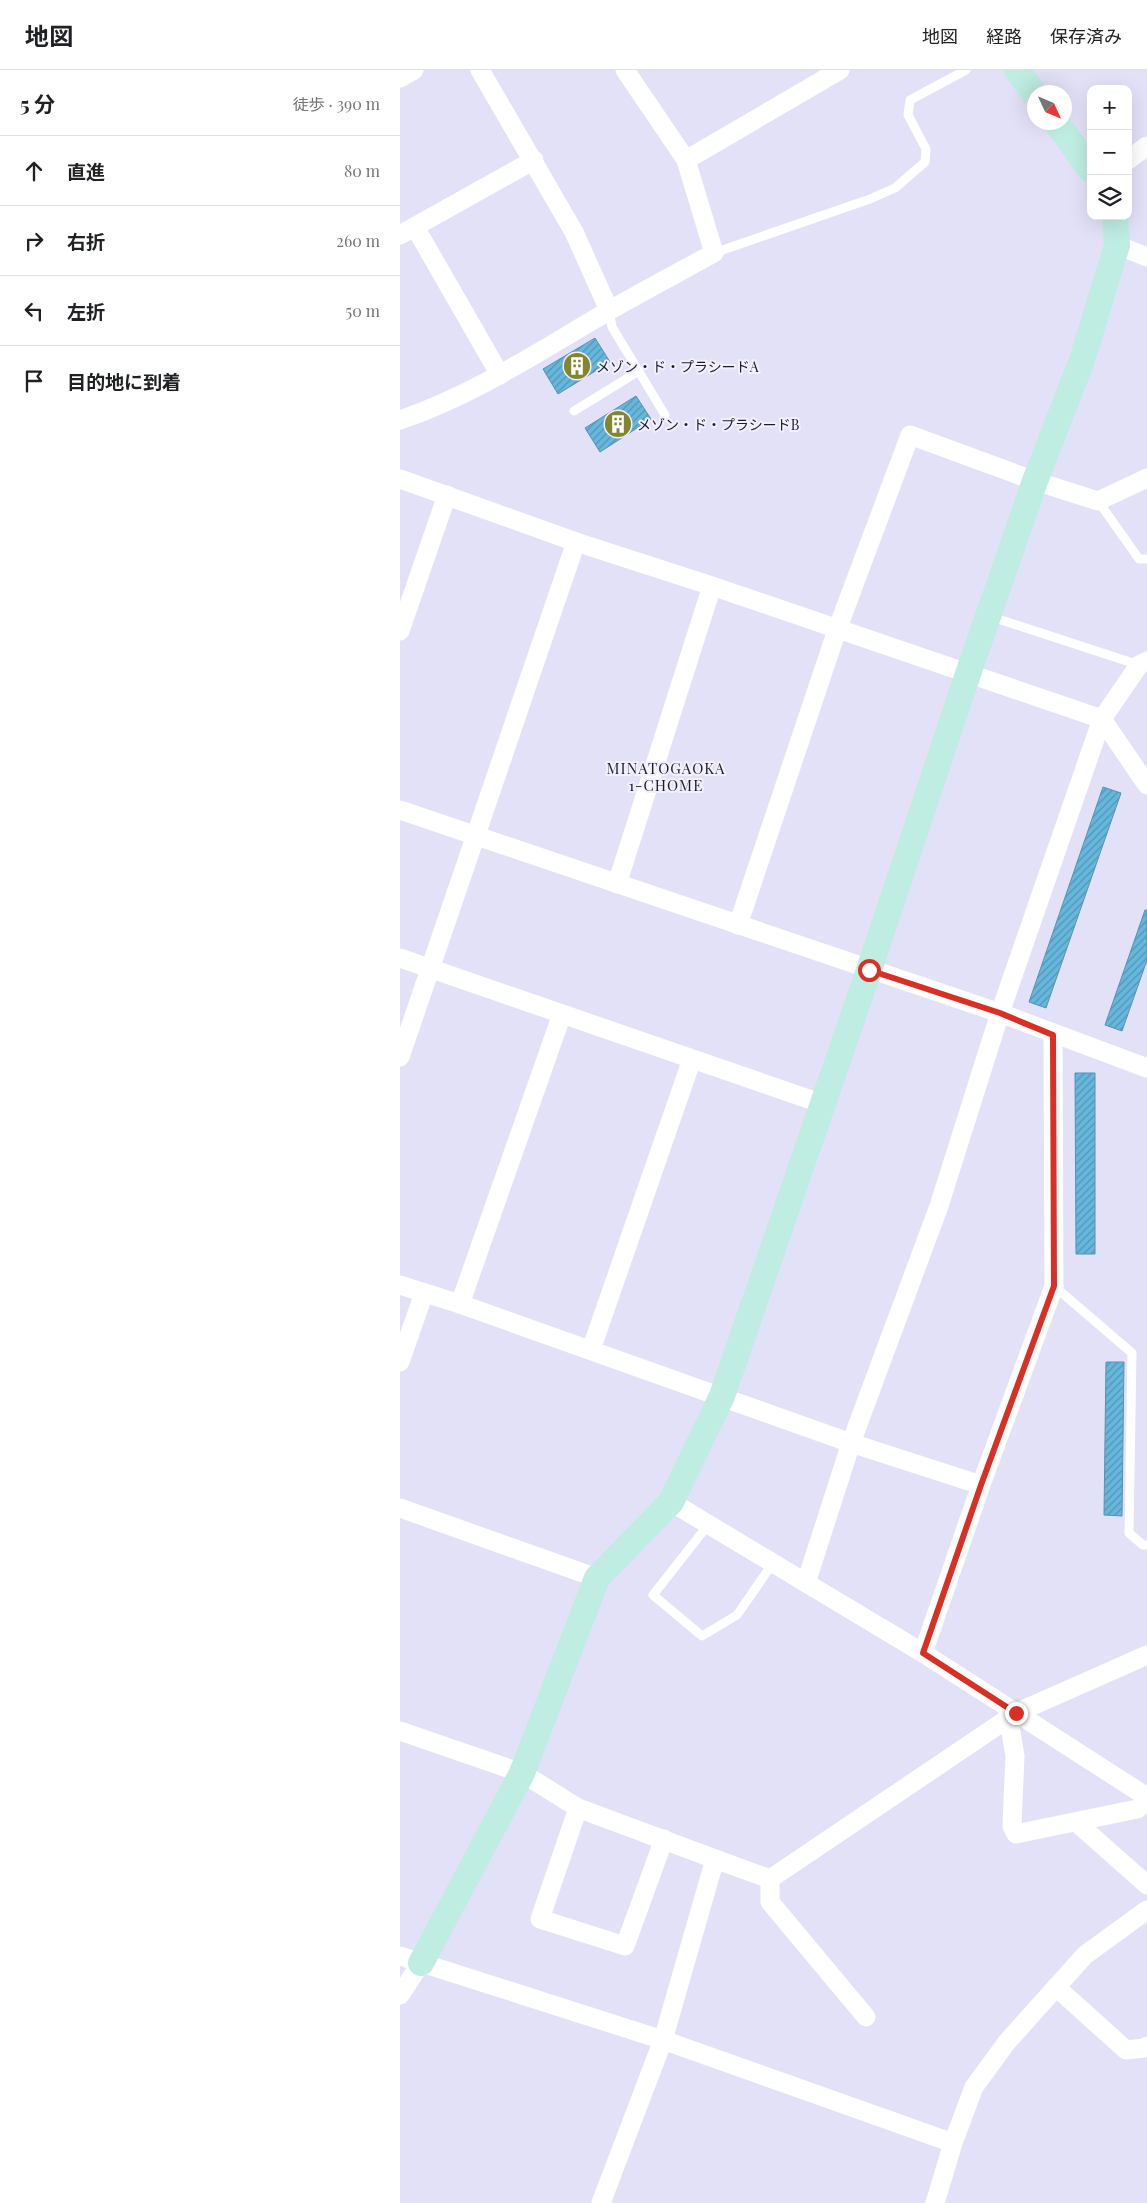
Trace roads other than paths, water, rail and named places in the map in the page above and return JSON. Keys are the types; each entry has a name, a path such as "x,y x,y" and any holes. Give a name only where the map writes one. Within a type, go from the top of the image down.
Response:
{"street":[{"path":"480,70 534,160 574,232 609,310"},
{"path":"400,420 427,411 500,375 609,310 714,253 686,160 625,70"},
{"path":"686,160 840,70"},
{"path":"1018,70 1028,85"},
{"path":"1062,130 1087,165"},
{"path":"1132,157 1147,146"},
{"path":"500,375 407,231 534,160"},
{"path":"400,1995 410,1959 522,1773 597,1578 670,1502 722,1396 1035,481 1082,360 1117,245 1115,220"},
{"path":"1117,245 1147,257"},
{"path":"738,925 838,630 910,435 1035,481 1098,501 1147,478"},
{"path":"400,479 576,542 712,586 1102,719 1147,785"},
{"path":"400,631 447,495"},
{"path":"400,1057 576,542"},
{"path":"617,884 712,586"},
{"path":"806,1583 851,1443 939,1206 1000,1013 1102,719 1143,663"},
{"path":"400,810 1000,1013 1053,1035 1147,1068"},
{"path":"400,958 823,1104"},
{"path":"460,1304 562,1014"},
{"path":"923,1653 981,1485 1054,1286 1053,1035"},
{"path":"591,1350 692,1059"},
{"path":"400,1285 460,1304 851,1443 981,1485"},
{"path":"400,1362 424,1293"},
{"path":"670,1502 923,1653 1147,1797"},
{"path":"400,1508 597,1578"},
{"path":"770,1879 1016,1713 1147,1655"},
{"path":"1016,1713 1010,1726 1015,1756 1012,1826 1016,1834 1137,1809 1147,1801"},
{"path":"400,1731 522,1773 578,1808 770,1879"},
{"path":"578,1808 540,1919 625,1946 664,1839"},
{"path":"1076,1822 1147,1884"},
{"path":"601,2203 663,2040 715,1858"},
{"path":"770,1879 770,1902 866,2017"},
{"path":"935,2203 953,2143 974,2086 1007,2042 1085,1955 1147,1910"},
{"path":"410,1959 663,2040 953,2143"},
{"path":"1056,1987 1126,2050 1147,2046"}],"lane":[{"path":"714,253 870,199 895,188 925,162 926,149 908,115 910,100 966,70"},
{"path":"609,310 612,327 665,414"},
{"path":"574,412 639,372"},
{"path":"1098,501 1139,559 1147,559"},
{"path":"989,616 1143,663"},
{"path":"1054,1286 1132,1353 1129,1533 1143,1545 1147,1545"},
{"path":"708,1524 653,1594 702,1636 737,1615 773,1563"}],"place":[{"name":"メゾン・ド・プラシードA","path":"577,366"},
{"name":"メゾン・ド・プラシードB","path":"618,424"}],"district":[{"name":"MINATOGAOKA 1-CHOME","path":"666,776"}]}
